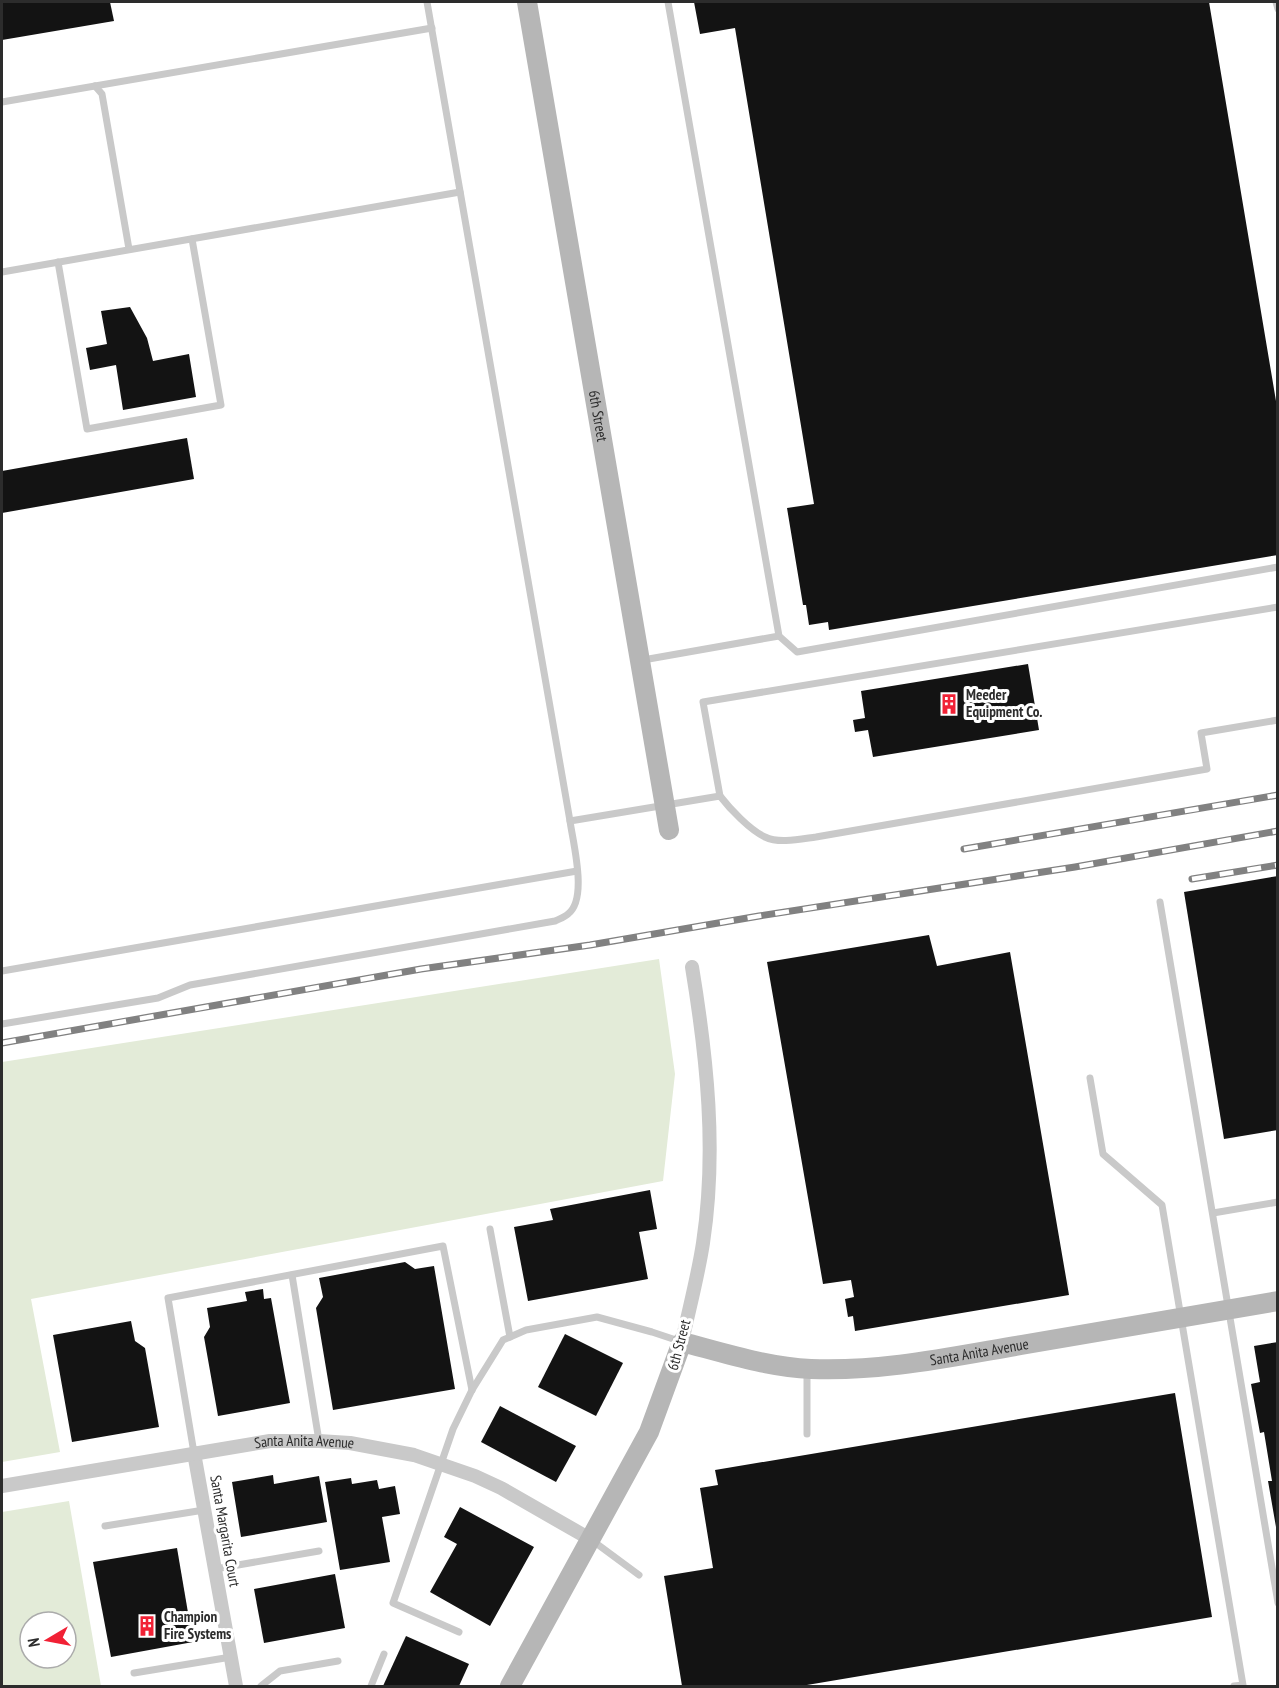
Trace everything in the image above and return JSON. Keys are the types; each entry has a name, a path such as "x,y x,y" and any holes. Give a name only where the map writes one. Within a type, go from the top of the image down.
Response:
{"street":[{"name":"6th Street","path":"528,2 669,830"},
{"name":"6th Street","path":"510,1686 649,1432 682,1342 703,1242 709,1148 709,1107 704,1047 692,967"},
{"name":"Santa Anita Avenue","path":"682,1342 740,1358 807,1369 875,1368 1278,1301"},
{"name":"Santa Anita Avenue","path":"2,1486 270,1441 319,1441 383,1448 443,1463 501,1488 590,1539"},
{"name":"Santa Margarita Court","path":"194,1453 236,1686"}],"lane":[{"path":"2,1024 158,998 190,985 555,921 570,914 578,898 570,821 427,2"},
{"path":"668,2 779,636 797,652 1278,567"},
{"path":"1276,2 1278,9"},
{"path":"2,102 432,28"},
{"path":"95,86 102,94 129,249"},
{"path":"2,272 460,192"},
{"path":"58,262 87,429 199,409 221,405 192,238"},
{"path":"1278,607 703,702 720,796 731,811 766,838 790,840 1207,769 1201,733 1278,720"},
{"path":"640,661 779,636"},
{"path":"570,821 720,796"},
{"path":"2,971 577,871"},
{"path":"1160,902 1278,1603"},
{"path":"1090,1078 1103,1154 1162,1205 1242,1685 1234,1686"},
{"path":"1213,1213 1278,1202"},
{"path":"490,1229 510,1337"},
{"path":"194,1453 168,1298 443,1246 472,1390"},
{"path":"292,1275 319,1441"},
{"path":"459,1632 393,1603 453,1430 472,1390 503,1340 526,1330 597,1317 682,1342"},
{"path":"807,1369 807,1434"},
{"path":"105,1526 204,1510"},
{"path":"590,1539 639,1575"},
{"path":"215,1569 319,1551"},
{"path":"371,1686 384,1654"},
{"path":"134,1673 231,1657"},
{"path":"261,1686 280,1671 338,1661"}],"green space":[{"path":"659,959 675,1074 663,1181 31,1299 60,1452 2,1462 2,1062"},
{"path":"69,1501 101,1686 2,1686 2,1512"}],"building":[{"path":"2,2 110,2 114,21 2,40"},
{"path":"694,2 1209,2 1278,413 1278,555 829,630 828,622 809,625 806,605 803,605 787,508 814,504 735,28 700,34"},
{"path":"130,307 147,338 153,361 189,354 196,397 123,410 116,365 90,370 86,348 107,344 101,311"},
{"path":"187,438 194,479 2,513 2,471"},
{"name":"Meeder Equipment Co.","path":"1028,664 1039,730 873,757 868,730 855,732 853,720 865,718 861,691"},
{"path":"1278,876 1278,1130 1224,1139 1184,892"},
{"path":"929,935 937,966 1010,952 1069,1295 855,1331 853,1316 848,1317 845,1299 854,1297 851,1280 823,1284 767,962"},
{"path":"650,1190 657,1229 639,1232 648,1279 528,1301 514,1227 553,1220 550,1209"},
{"path":"405,1262 415,1269 434,1266 455,1389 333,1410 316,1308 323,1297 319,1278"},
{"path":"263,1289 264,1299 271,1298 290,1403 218,1416 204,1337 210,1327 207,1308 247,1301 245,1292"},
{"path":"131,1321 135,1341 145,1348 159,1427 72,1442 53,1335"},
{"path":"565,1334 623,1363 596,1416 538,1387"},
{"path":"1278,1342 1278,1527 1276,1527 1268,1481 1272,1481 1264,1432 1260,1433 1251,1384 1260,1382 1254,1346"},
{"path":"1175,1393 1212,1617 801,1686 682,1686 664,1576 713,1568 700,1488 718,1485 715,1470"},
{"path":"500,1406 576,1446 556,1482 481,1442"},
{"path":"273,1475 274,1484 319,1476 327,1522 241,1537 232,1482"},
{"path":"351,1478 352,1484 377,1480 379,1489 395,1486 400,1514 382,1517 390,1562 340,1570 325,1482"},
{"path":"460,1507 534,1547 490,1626 430,1592 457,1544 444,1537"},
{"path":"177,1548 193,1642 111,1657 93,1562"},
{"path":"335,1574 345,1628 264,1643 254,1589"},
{"path":"406,1636 469,1664 459,1686 383,1686"}],"railway":[{"path":"964,849 1278,795"},
{"path":"2,1043 421,969 590,945 1075,867 1278,831"},
{"path":"1192,879 1278,865"}],"place":[{"name":"Meeder Equipment Co.","path":"949,704"},
{"name":"Champion Fire Systems","path":"147,1626"}]}
